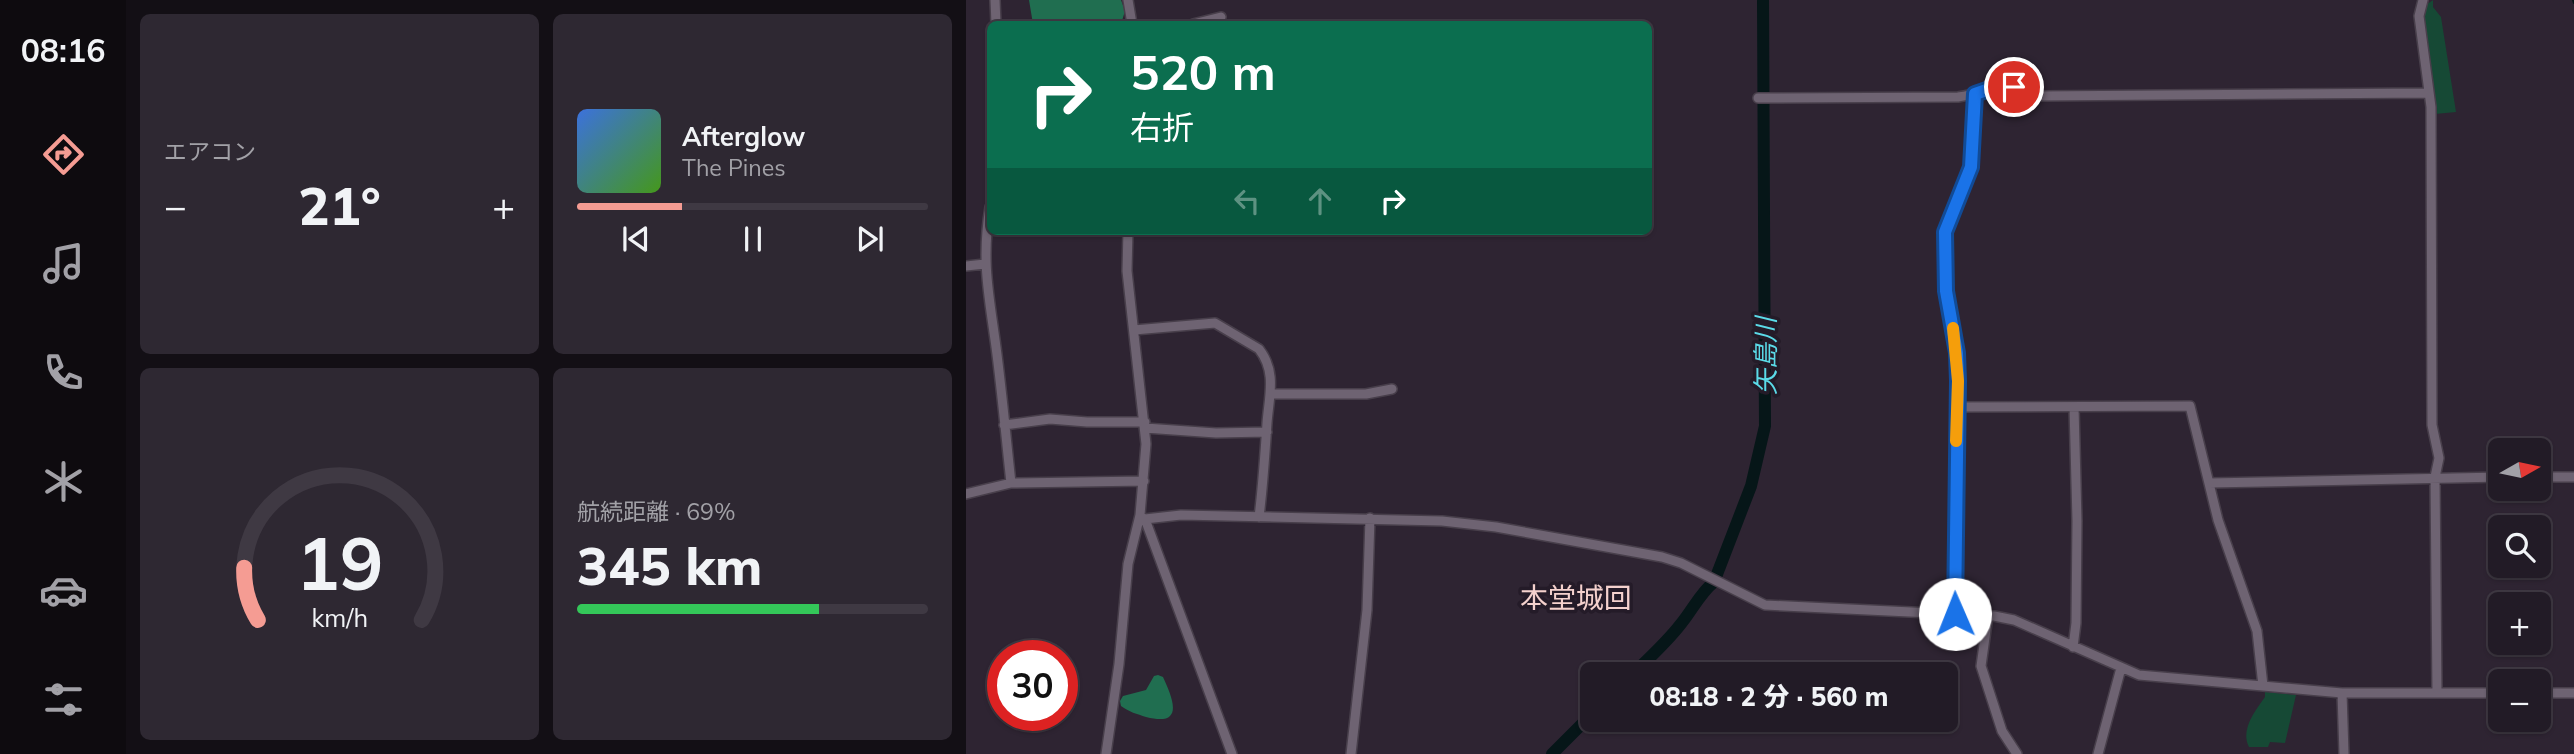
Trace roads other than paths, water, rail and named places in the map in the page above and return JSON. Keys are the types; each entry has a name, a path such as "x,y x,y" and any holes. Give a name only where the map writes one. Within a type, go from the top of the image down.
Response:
{"street":[{"path":"995,0 996,21"},
{"path":"1128,0 1132,21"},
{"path":"2423,0 2419,16 2431,107 2432,425 2440,458 2434,477 2437,693"},
{"path":"1205,21 1221,17"},
{"path":"1758,97 1947,97 1975,94 1998,86 2010,86 2039,96 2428,93"},
{"path":"1955,614 1957,353 1946,291 1945,232 1971,167 1975,94"},
{"path":"987,227 986,286 996,348 1011,483"},
{"path":"1106,754 1128,564 1143,518 1145,425 1127,271 1128,235"},
{"path":"966,266 985,264"},
{"path":"1134,330 1215,323 1259,349 1268,364 1272,394 1259,517"},
{"path":"1272,394 1366,394 1392,389"},
{"path":"1957,407 2190,407 2218,520 2257,631 2263,686"},
{"path":"2073,647 2076,624 2077,521 2074,407"},
{"path":"1004,425 1050,419 1216,433 1267,432"},
{"path":"2209,483 2488,477"},
{"path":"2552,477 2574,477"},
{"path":"966,494 1011,483 1144,481"},
{"path":"1143,518 1181,515 1370,517 1496,527 1662,557 1681,563 1765,605 1955,614 2014,620 2138,675 2342,693 2488,693"},
{"path":"1351,754 1367,610 1370,517"},
{"path":"1143,518 1232,754"},
{"path":"1988,616 1981,666 2002,731 2017,754"},
{"path":"2098,754 2121,668"},
{"path":"2342,693 2344,754"},
{"path":"2551,693 2574,693"}],"waterway":[{"name":"矢島川","path":"1645,662 1669,638 1704,591 1714,582 1751,486 1765,426 1763,0"},
{"name":"矢島川","path":"1552,754 1580,726"}],"district":[{"name":"本堂城回","path":"1576,597"}]}
